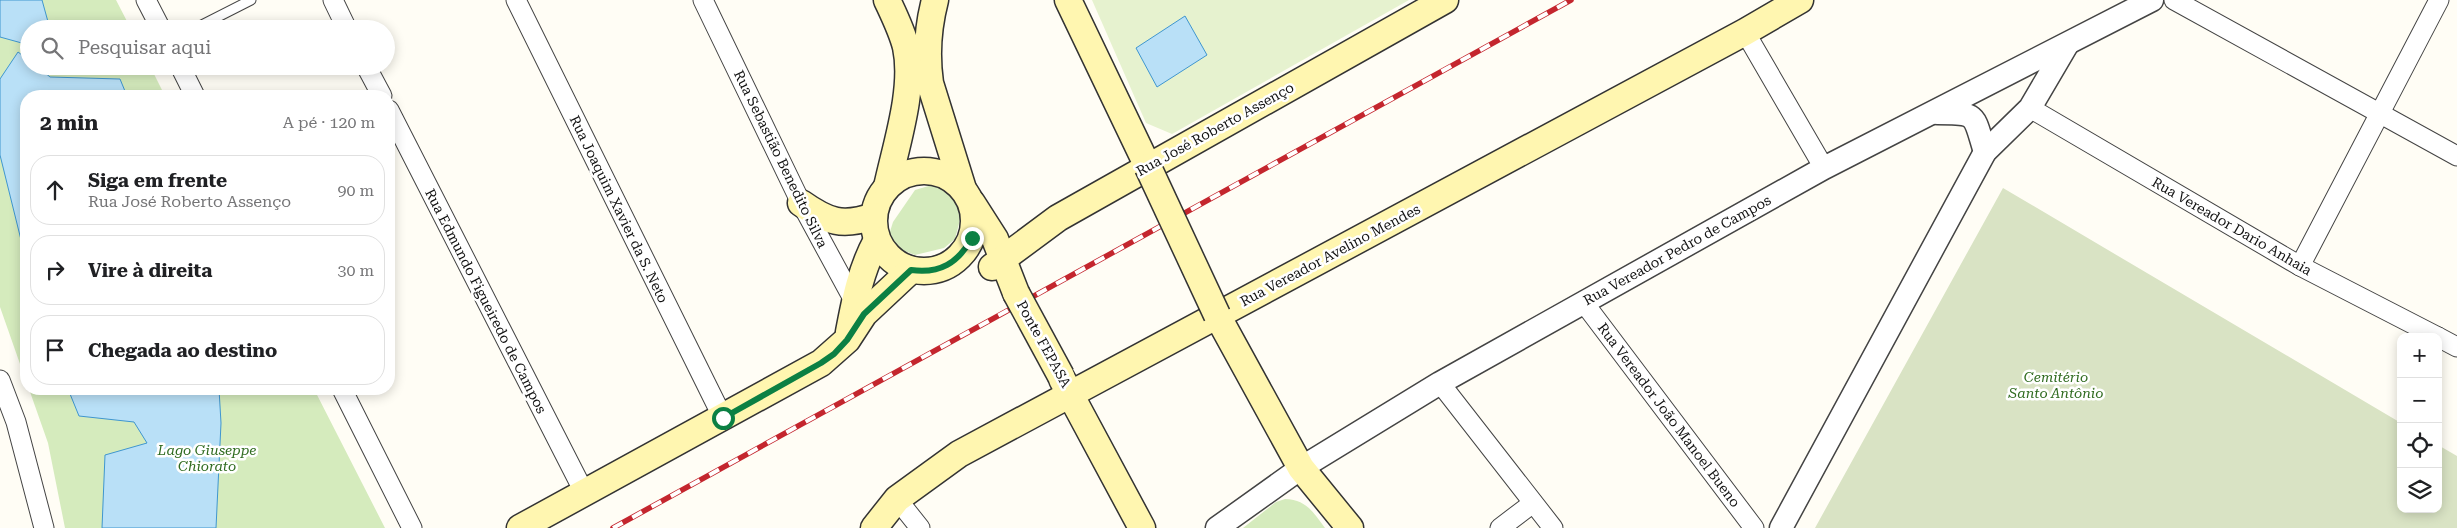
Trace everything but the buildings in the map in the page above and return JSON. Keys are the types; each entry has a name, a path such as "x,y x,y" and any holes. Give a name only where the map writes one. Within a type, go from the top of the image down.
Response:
{"main road":[{"path":"520,528 821,363 847,340 859,309 864,267 876,228 876,206 887,187 903,113 908,68 906,46 887,0"},
{"path":"876,228 885,253 897,264 911,270 937,270 951,264 963,254 972,238 975,221 930,83 928,67 929,24 935,0"},
{"path":"1068,0 1217,315 1301,468 1350,528"},
{"name":"Rua José Roberto Assenço","path":"1005,275 1058,218 1445,0"},
{"name":"Rua Vereador Avelino Mendes","path":"874,528 897,499 959,454 1066,385 1217,315 1745,32 1800,0"},
{"path":"887,187 904,174 925,170 946,175 967,196"},
{"name":"Ponte FEPASA","path":"967,196 988,226 1005,275 1142,528"},
{"path":"801,203 830,221 876,228"},
{"path":"963,254 970,255 1005,275"},
{"path":"859,309 911,270"}],"street":[{"path":"146,0 156,20"},
{"path":"333,0 343,20"},
{"name":"Rua Joaquim Xavier da S. Neto","path":"516,0 723,418"},
{"name":"Rua Sebastião Benedito Silva","path":"702,0 801,203 859,309"},
{"name":"Rua Vereador Pedro de Campos","path":"1217,528 1301,468 1440,383 1824,168 2152,0"},
{"path":"2174,0 2457,156"},
{"path":"2300,266 2439,0"},
{"path":"1745,32 1824,168"},
{"path":"1781,528 1985,152 2030,108 2067,44"},
{"path":"184,75 192,90"},
{"path":"371,75 379,90"},
{"name":"Rua Vereador Dario Anhaia","path":"2030,108 2300,266 2430,333"},
{"path":"1934,113 1966,113 1975,120 1985,152"},
{"name":"Rua Edmundo Figueiredo de Campos","path":"395,122 584,492"},
{"name":"Rua Vereador João Manoel Bueno","path":"1584,303 1754,528"},
{"name":"Rua Vereador Dario Anhaia","path":"2442,339 2457,347"},
{"path":"0,380 16,422 44,528"},
{"path":"1440,383 1553,528"},
{"path":"345,395 412,528"},
{"path":"897,499 920,528"},
{"path":"1500,528 1533,503"}],"lane":[{"path":"212,20 251,0"}],"green space":[{"path":"0,0 116,0 126,20 20,20 20,75 154,75 162,90 20,90 20,364 0,307"},
{"path":"1092,0 1409,0 1172,134 1146,123"},
{"path":"942,182 959,201 961,216 955,239 944,248 915,255 892,246 888,238 893,222 915,190"},
{"name":"Cemitério Santo Antônio","path":"2003,188 2397,421 2397,513 2442,513 2442,447 2457,456 2457,528 1815,528"},
{"name":"Lago Giuseppe Chiorato","path":"31,395 317,395 385,528 65,528 48,443"},
{"path":"1285,499 1304,504 1313,512 1325,528 1243,528 1276,502"}],"water":[{"path":"0,0 42,0 48,20 20,20 20,43 0,37"},
{"path":"1185,16 1207,55 1157,87 1136,48"},
{"path":"18,52 20,53 20,75 120,79 125,90 20,90 20,236 0,155 0,79"},
{"path":"70,395 219,395 221,423 216,528 102,528 105,455 147,443 134,422 79,416"}],"railway":[{"path":"613,528 1571,0"}],"route":[{"path":"723,418 834,354 847,340 864,314 911,270 924,272 937,270 951,264 963,254 972,238"}]}
